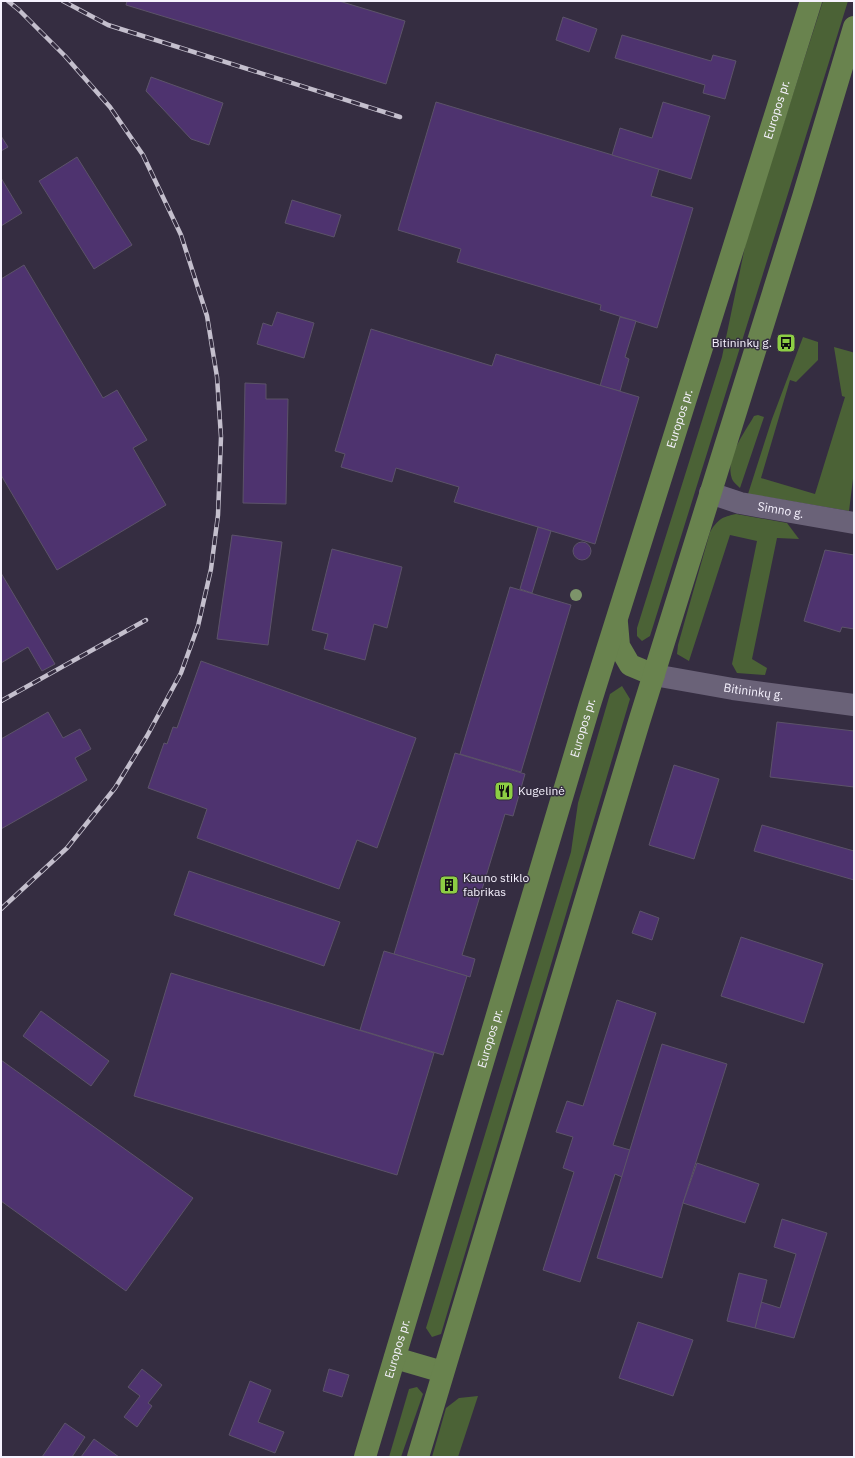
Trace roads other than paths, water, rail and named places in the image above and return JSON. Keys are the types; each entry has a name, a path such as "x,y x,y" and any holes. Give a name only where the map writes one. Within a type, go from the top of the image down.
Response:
{"main road":[{"name":"Europos pr.","path":"364,1457 395,1358 589,707 811,1"},
{"path":"418,1457 639,722 803,197 854,27"},
{"path":"617,620 619,646 630,665 654,675"},
{"path":"395,1358 443,1372"}],"street":[{"name":"Simno g.","path":"710,493 740,503 854,523"},
{"name":"Bitininkų g.","path":"654,675 733,689 854,705"}],"railway":[{"path":"1,909 67,848 115,788 147,736 181,673 198,626 211,569 218,515 221,437 217,377 207,316 181,235 143,155 110,107 65,56 8,1"},
{"path":"63,1 108,25 400,117"},
{"path":"1,701 146,620"}],"place":[{"name":"Bitininkų g.","path":"786,343"},
{"name":"Kugelinė","path":"504,791"},
{"name":"Kauno stiklo fabrikas","path":"449,885"}]}
